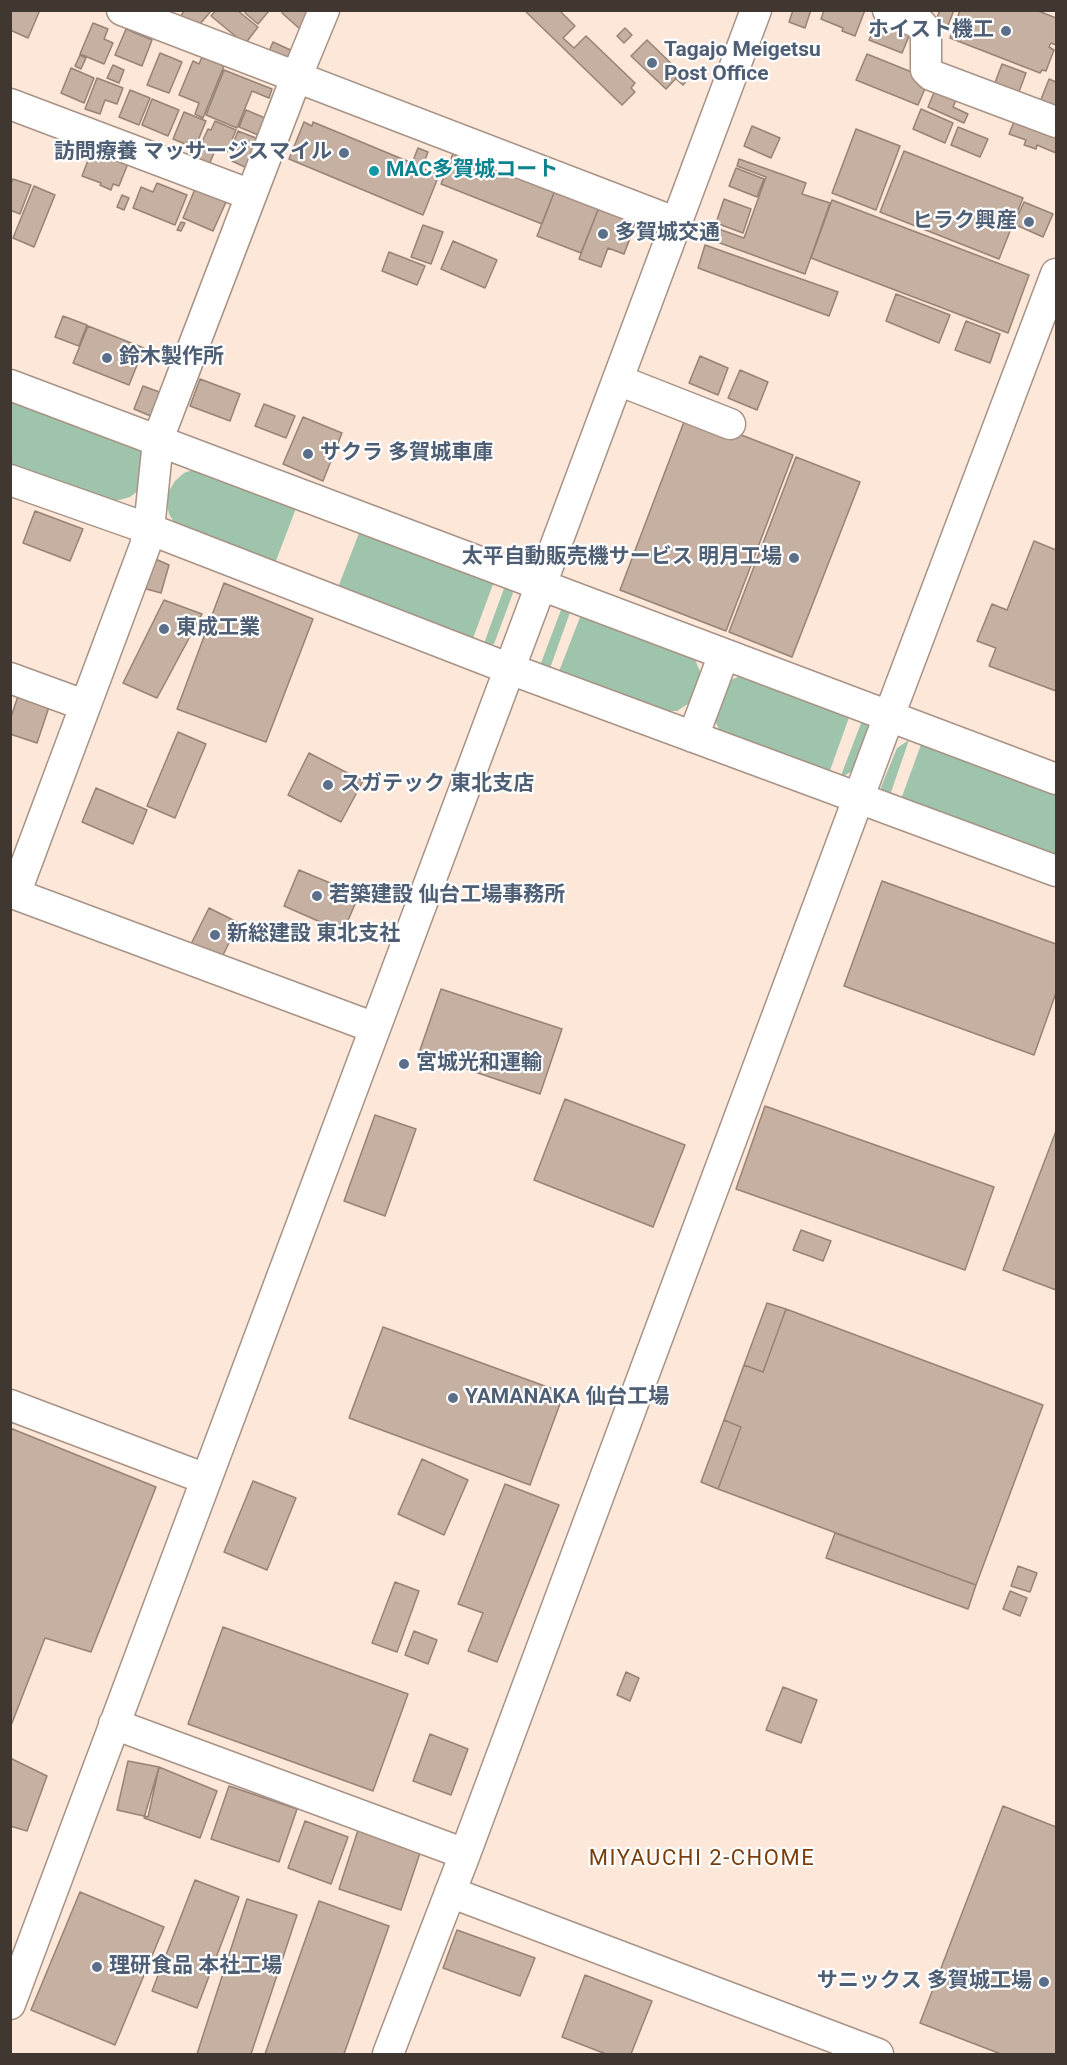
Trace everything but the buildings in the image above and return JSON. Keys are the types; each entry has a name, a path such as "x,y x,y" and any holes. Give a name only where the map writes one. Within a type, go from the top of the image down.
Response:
{"street":[{"path":"122,10 676,223"},
{"path":"324,10 158,441 149,530 140,560 84,705 21,847 15,894 375,1028"},
{"path":"10,2004 756,10"},
{"path":"888,10 921,24 926,30 926,70 932,75 1056,122"},
{"path":"10,104 251,195"},
{"path":"388,2055 1056,274"},
{"path":"618,380 730,424"},
{"path":"10,385 1056,779"},
{"path":"12,485 149,530 510,669 1056,871"},
{"path":"693,736 724,654"},
{"path":"10,678 84,705"},
{"path":"10,1405 206,1479"},
{"path":"114,1724 465,1854"},
{"path":"450,1892 878,2055"}],"green space":[{"path":"10,395 139,446 143,452 144,481 138,491 130,497 112,502 11,468"},
{"path":"195,469 298,503 274,566 175,524 169,514 167,503 169,491 184,473"},
{"path":"361,528 495,579 472,641 337,590"},
{"path":"506,583 513,593 494,644 483,646"},
{"path":"565,607 572,607 549,671 541,663 561,610"},
{"path":"582,612 694,657 702,676 694,700 677,711 661,711 558,674"},
{"path":"741,676 752,676 851,712 828,776 729,739 720,731 715,721 730,680"},
{"path":"863,718 869,723 870,728 856,769 840,778"},
{"path":"923,739 1056,788 1056,859 900,802"},
{"path":"909,740 889,798 881,787 897,748"}],"place":[{"name":"ホイスト機工","path":"1006,31"},
{"name":"Tagajo Meigetsu Post Office","path":"652,63"},
{"name":"訪問療養 マッサージスマイル","path":"344,153"},
{"name":"MAC多賀城コート","path":"374,171"},
{"name":"ヒラク興産","path":"1029,222"},
{"name":"多賀城交通","path":"603,234"},
{"name":"鈴木製作所","path":"107,358"},
{"name":"サクラ 多賀城車庫","path":"308,454"},
{"name":"太平自動販売機サービス 明月工場","path":"794,558"},
{"name":"東成工業","path":"164,629"},
{"name":"スガテック 東北支店","path":"328,785"},
{"name":"若築建設 仙台工場事務所","path":"317,896"},
{"name":"新総建設 東北支社","path":"215,935"},
{"name":"宮城光和運輸","path":"404,1064"},
{"name":"YAMANAKA 仙台工場","path":"453,1398"},
{"name":"理研食品 本社工場","path":"97,1967"},
{"name":"サニックス 多賀城工場","path":"1044,1982"}],"district":[{"name":"MIYAUCHI 2-CHOME","path":"702,1859"}]}
